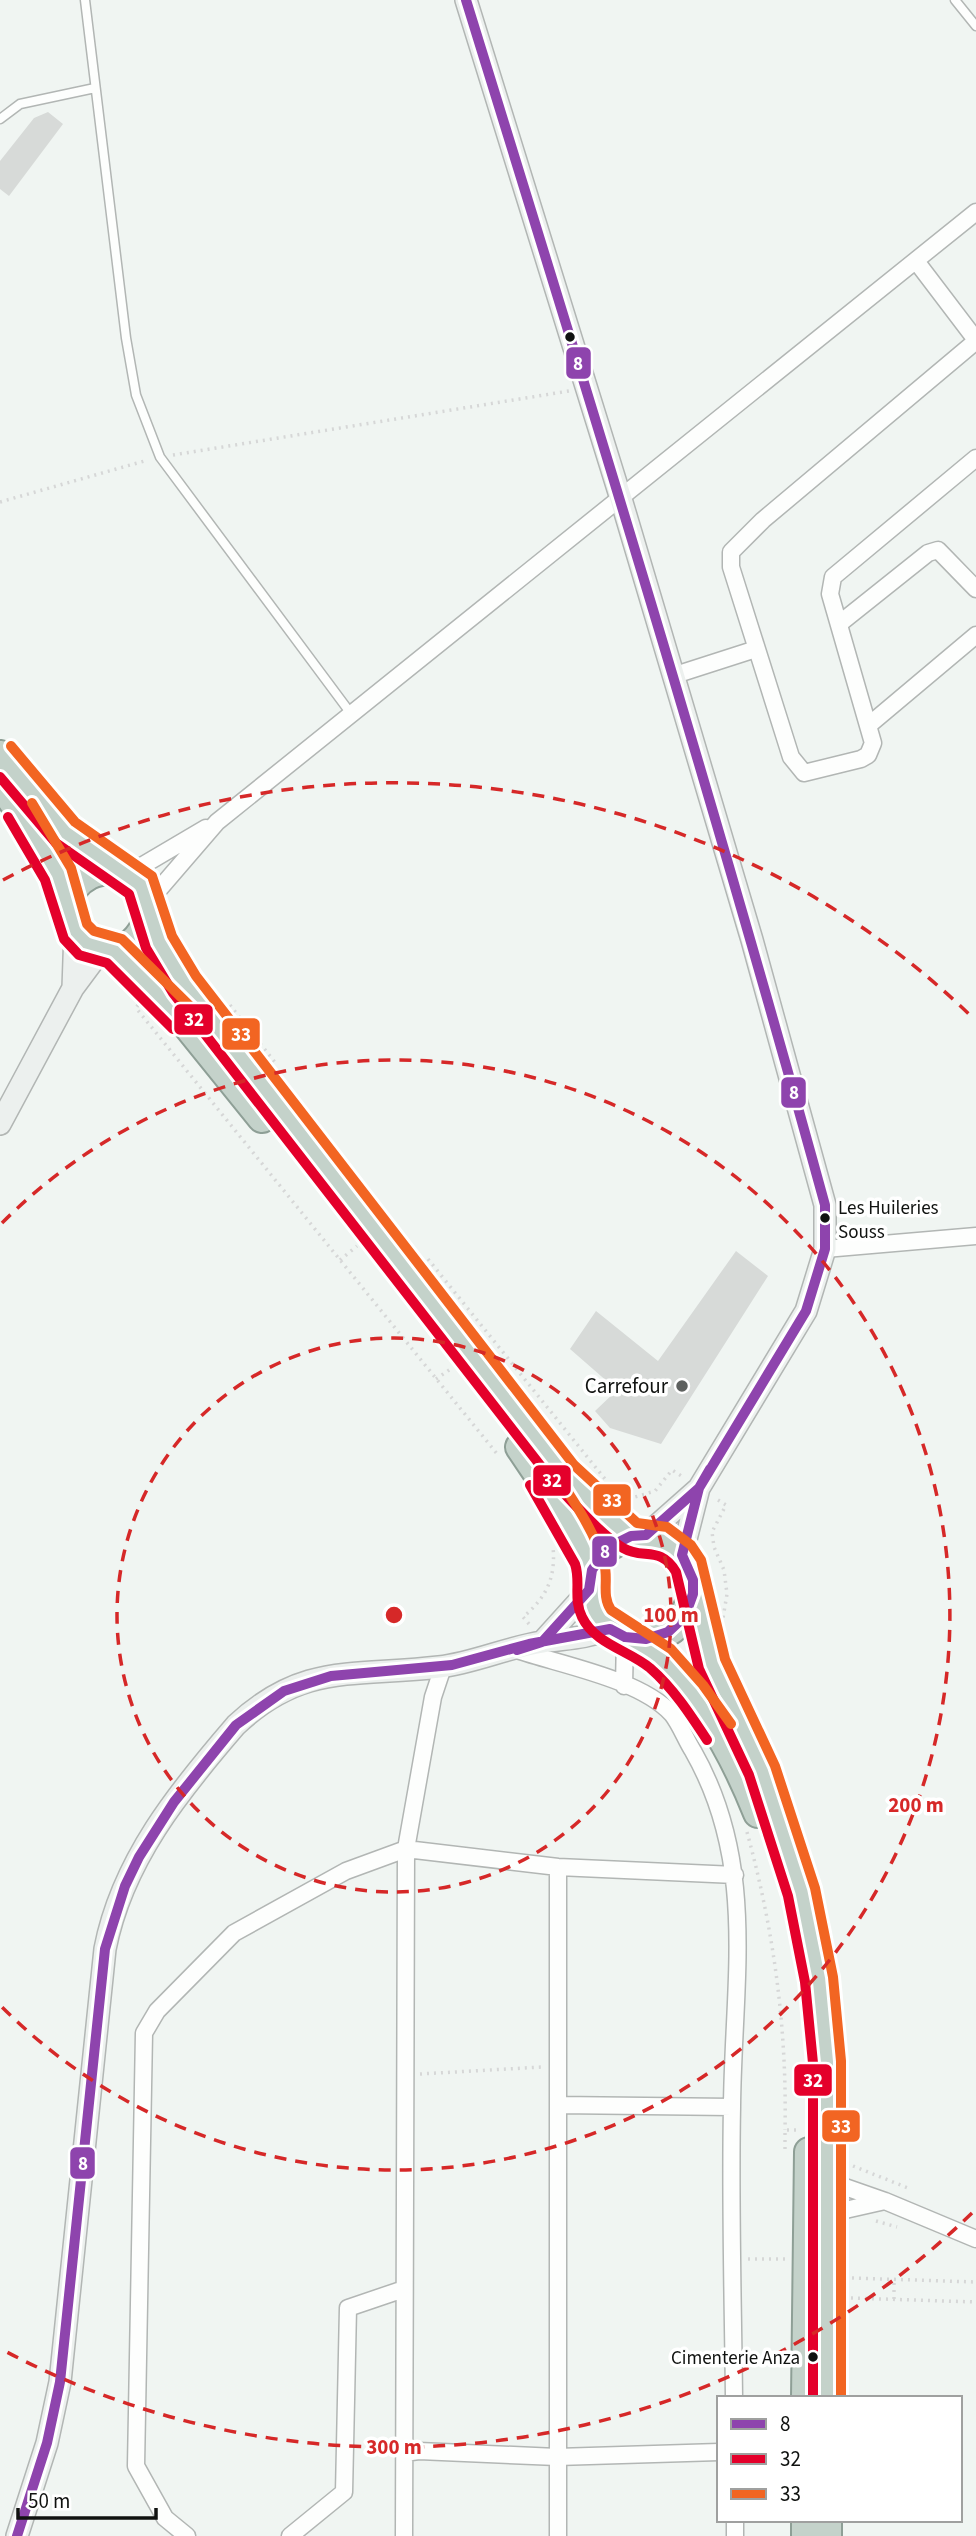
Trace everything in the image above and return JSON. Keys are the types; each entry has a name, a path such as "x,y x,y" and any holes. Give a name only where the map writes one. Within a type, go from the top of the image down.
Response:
{"highway":[{"path":"0,755 51,819 141,886 173,967 221,1035 564,1474 638,1536"},
{"path":"0,784 48,853 72,917 86,943 107,949 151,985 194,1033 362,1243 447,1371 540,1475 590,1580 595,1612 684,1682 731,1751 761,1820 781,1881 794,1944 828,2174"},
{"path":"72,917 75,889 85,877 100,870 122,872"},
{"path":"107,949 137,939 149,909"},
{"path":"590,1580 607,1548 638,1536 660,1539 682,1555 693,1580 693,1594 712,1664 765,1780 802,1892 824,2020 828,2174 818,2215 806,2396"},
{"path":"623,1635 657,1637 677,1625 690,1605 693,1594"},
{"path":"818,2215 827,2396"}],"street":[{"path":"466,0 621,499 757,956 825,1205 825,1249 806,1311 691,1483 638,1536"},
{"path":"122,872 217,822 976,212"},
{"path":"916,261 976,340 731,552 731,567 756,649 791,757 798,769 809,774 868,755 873,743 830,589 837,572 976,458"},
{"path":"839,624 928,553 939,550 976,589"},
{"path":"869,725 976,635"},
{"path":"672,676 756,649"},
{"path":"149,909 217,822"},
{"path":"72,917 73,988"},
{"path":"0,1124 73,988 107,949"},
{"path":"825,1249 976,1236"},
{"path":"682,1555 691,1483"},
{"path":"542,1642 590,1580"},
{"path":"17,2536 47,2443 60,2382 99,1996 111,1921 127,1877 174,1802 218,1745 245,1716 276,1693 297,1682 323,1676 443,1667 542,1642 623,1635 624,1686"},
{"path":"517,1650 645,1694 672,1714 707,1776 723,1815 735,1875 737,1934 732,2107 734,2396"},
{"path":"404,2536 406,1849 433,1697 443,1667"},
{"path":"187,2536 165,2518 136,2466 144,2033 157,2011 234,1933 346,1871 406,1849 558,1867 735,1875"},
{"path":"558,1867 558,2536"},
{"path":"558,2105 732,2107"},
{"path":"828,2174 976,2239"},
{"path":"818,2215 886,2201"},
{"path":"290,2536 344,2491 348,2308 404,2289"},
{"path":"404,2454 419,2451 557,2458 717,2452"}],"lane":[{"path":"85,0 131,369 142,417 160,457 352,715"},
{"path":"956,0 976,26"},
{"path":"0,119 20,104 95,88"}],"path":[{"path":"0,502 160,457 585,389"},
{"path":"151,985 136,1008 340,1260 447,1371 502,1460"},
{"path":"226,1000 284,1075"},
{"path":"340,1260 362,1243"},
{"path":"421,1250 608,1482 625,1495 635,1497 655,1491 672,1470 691,1483"},
{"path":"718,1500 726,1506 712,1532 714,1547 724,1570 727,1594 722,1627"},
{"path":"542,1642 523,1617 543,1600 552,1576 553,1545"},
{"path":"405,2075 558,2066"},
{"path":"828,2174 908,2188"},
{"path":"865,2222 877,2221 897,2227"},
{"path":"733,2258 788,2259"},
{"path":"845,2278 976,2282"},
{"path":"894,2280 894,2299"},
{"path":"846,2298 976,2302"}],"building":[{"path":"48,112 63,124 9,196 0,189 0,161 34,118"},
{"path":"736,1251 768,1276 661,1444 610,1428 595,1411 617,1390 570,1349 596,1311 658,1361"}],"transit line":[{"name":"8","path":"17,2536 47,2443 60,2382 105,1949 125,1886 139,1857 174,1802 236,1725 284,1691 331,1676 452,1665 529,1644 610,1629 625,1637 646,1639 668,1632 685,1616 693,1594 693,1580 682,1555 699,1488 806,1311 825,1249 825,1205 740,903 466,0"},
{"name":"33","path":"11,746 75,822 152,876 172,936 196,976 574,1465 637,1523 667,1527 691,1545 701,1560 725,1659 775,1766 815,1888 833,1977 841,2061 841,2396"},
{"name":"32","path":"0,777 56,843 129,894 146,948 173,993 554,1483 614,1542 630,1551 664,1559 676,1572 699,1669 749,1775 788,1896 805,1982 813,2063 813,2396"},
{"name":"33","path":"32,803 71,868 87,924 94,931 122,939 193,1009"},
{"name":"32","path":"8,817 45,880 64,939 79,955 107,963 173,1029"},
{"name":"8","path":"517,1650 542,1642 589,1590 592,1570 607,1548 631,1536 646,1535 699,1488 710,1469"},
{"name":"33","path":"554,1471 582,1515 600,1551 605,1569 606,1599 611,1610 671,1649 703,1685 731,1724"},
{"name":"32","path":"530,1485 575,1564 579,1610 588,1626 603,1640 650,1668 681,1702 707,1740"}],"place":[{"name":"Les Huileries Souss","path":"825,1218"},
{"name":"Carrefour","path":"682,1386"},
{"name":"Cimenterie Anza","path":"813,2357"}]}
